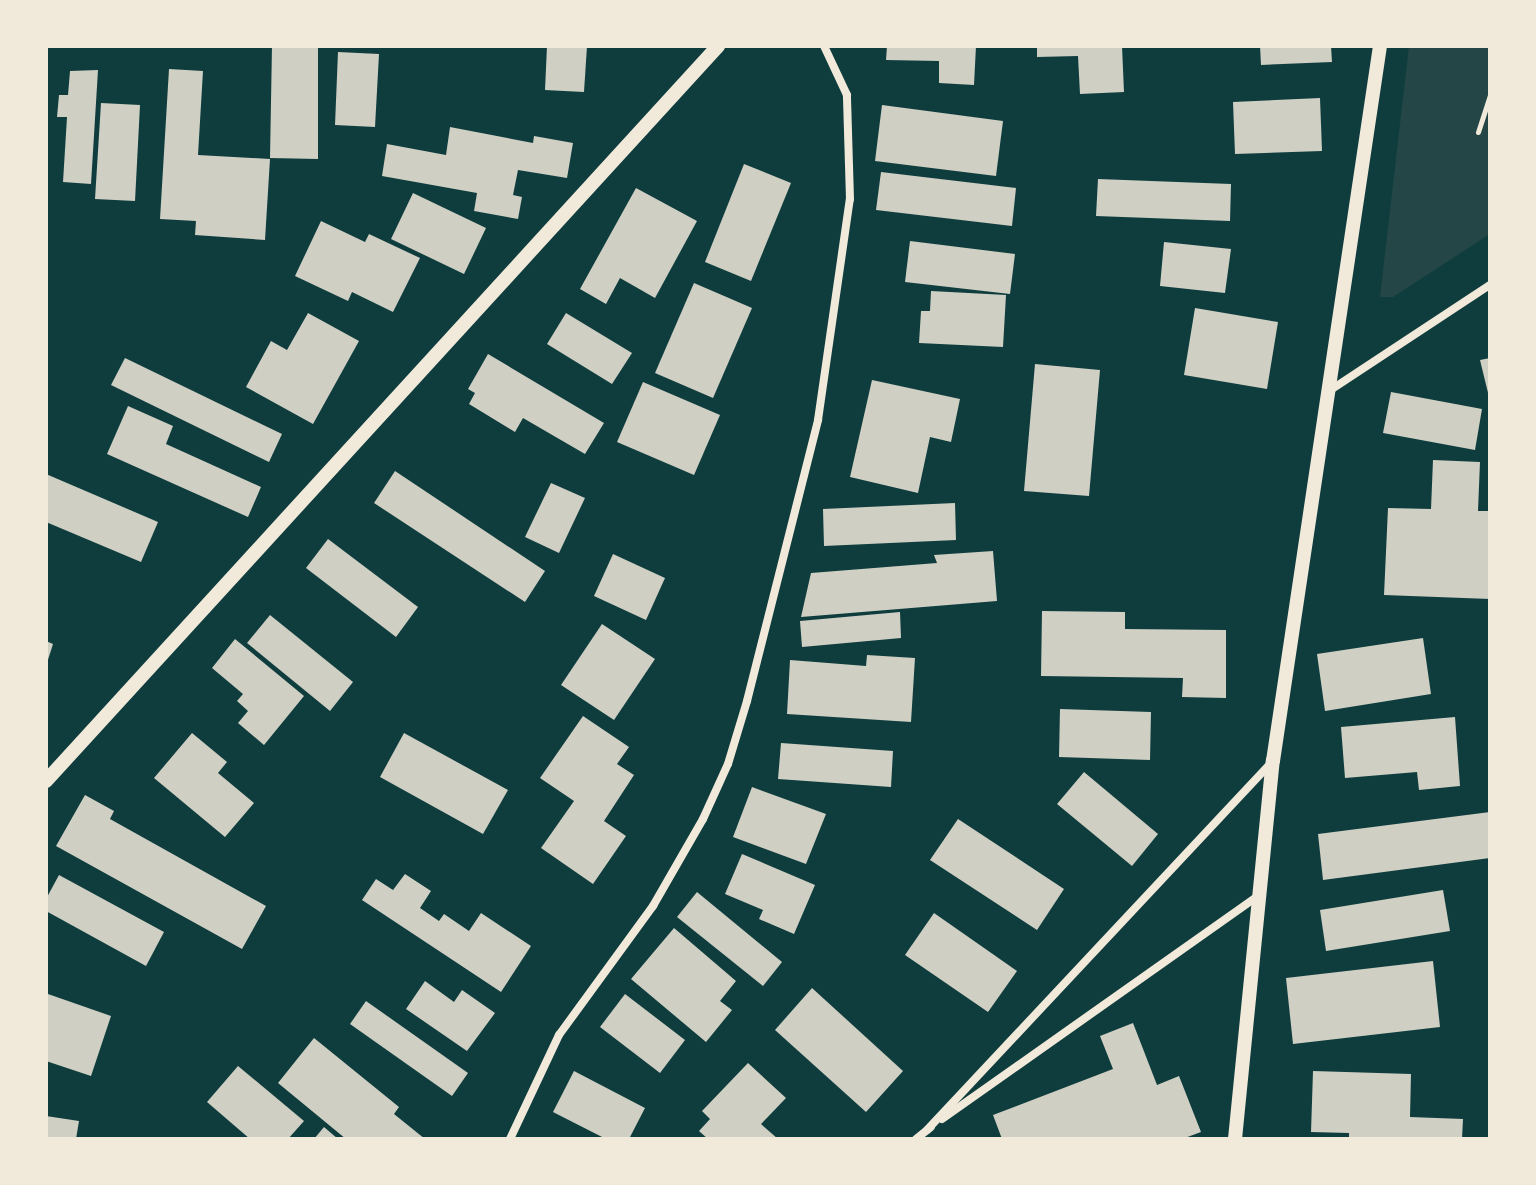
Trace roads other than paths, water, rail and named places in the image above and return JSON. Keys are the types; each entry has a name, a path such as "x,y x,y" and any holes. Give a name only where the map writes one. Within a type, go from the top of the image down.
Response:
{"street":[{"path":"46,781 718,46"},
{"path":"510,1139 559,1035 653,906 703,819 728,764 743,714 818,420 850,199 847,95 824,46"},
{"path":"1235,1139 1273,761 1380,46"},
{"path":"1329,391 1490,285"},
{"path":"927,1130 1273,761"},
{"path":"916,1139 1259,895"}]}
